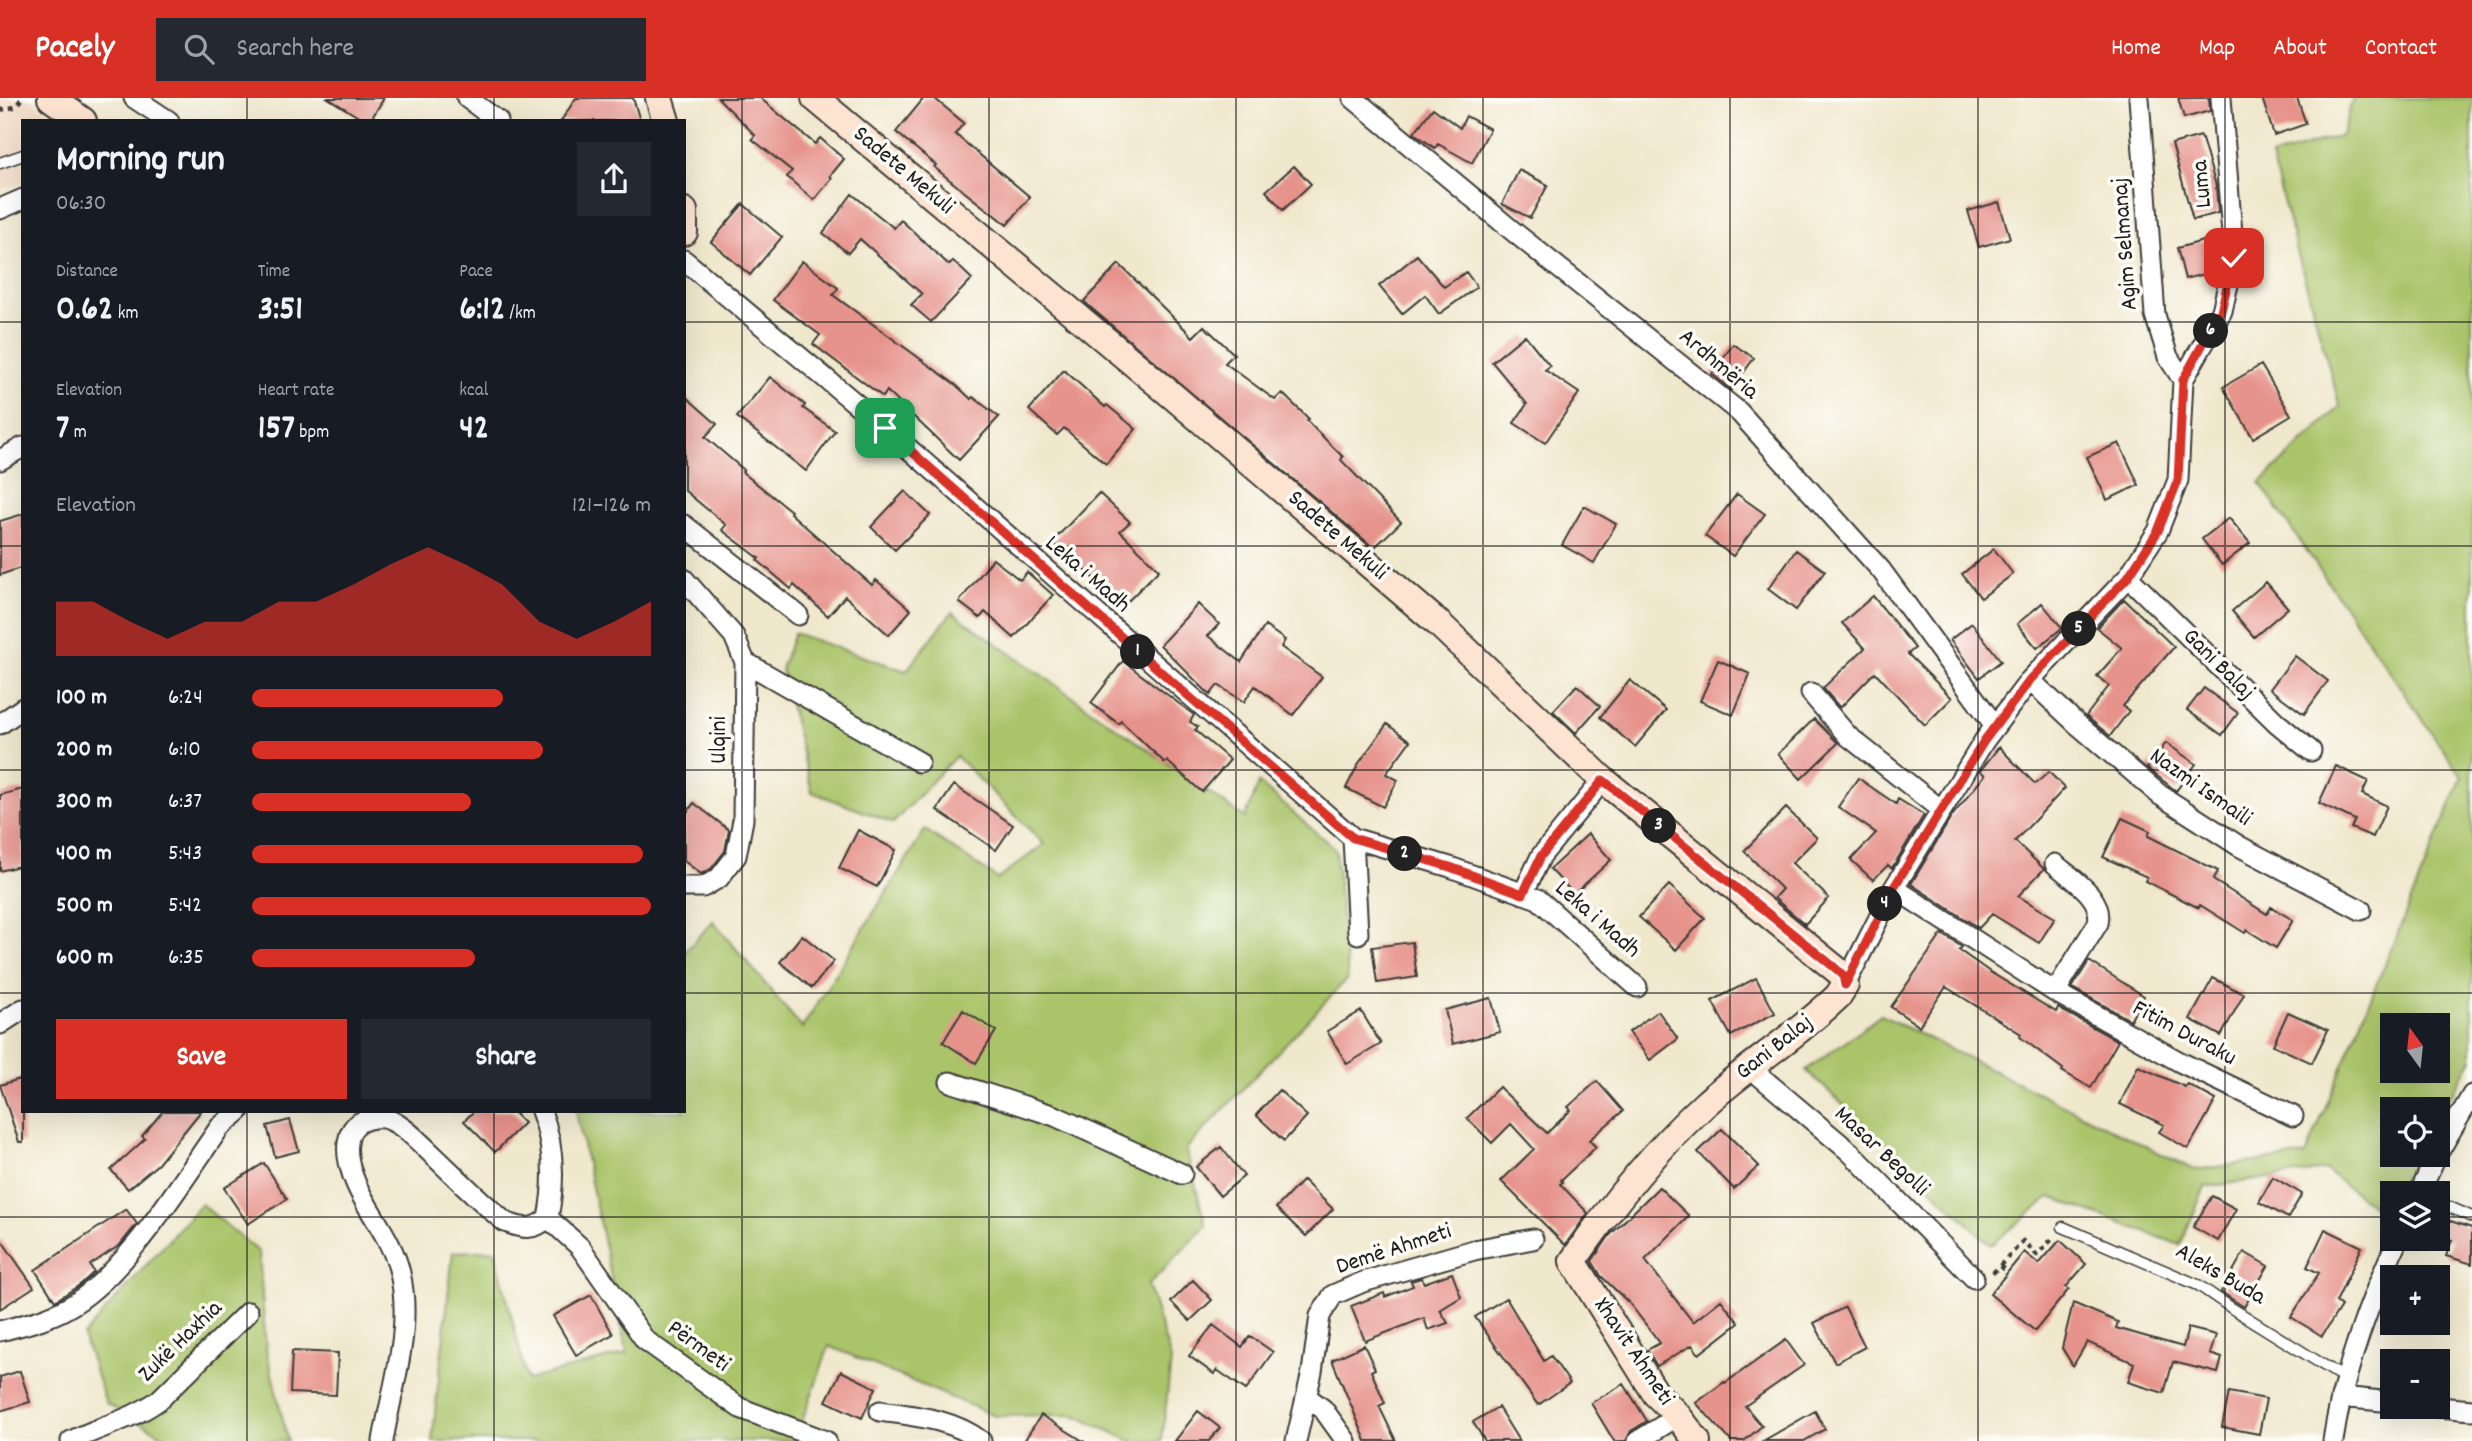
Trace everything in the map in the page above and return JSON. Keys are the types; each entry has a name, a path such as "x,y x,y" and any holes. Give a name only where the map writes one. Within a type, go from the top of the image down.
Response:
{"street":[{"path":"51,98 80,119"},
{"path":"134,98 166,119"},
{"path":"467,98 495,119"},
{"path":"659,98 665,119"},
{"name":"Sadete Mekuli","path":"815,98 1429,614 1603,780 1834,967 1843,975 1845,985"},
{"name":"Ardhmëria","path":"1353,98 1514,232 1739,412 1881,570 1995,726"},
{"name":"Agim Selmanaj","path":"2139,98 2155,315 2168,358 2183,380"},
{"name":"Luma","path":"2183,380 2221,311 2234,258 2221,98"},
{"path":"0,209 21,200"},
{"name":"Leka i Madh","path":"686,262 885,428 1353,838 1450,867 1538,899 1637,987"},
{"name":"Gani Balaj","path":"1573,1261 1622,1192 1703,1106 1829,1005 1845,985 1894,887 1940,809 1995,726 2030,680 2128,577 2158,531 2178,480 2183,380"},
{"path":"0,460 21,448"},
{"path":"686,528 798,615"},
{"name":"Gani Balaj","path":"2128,577 2277,723 2311,751"},
{"name":"Ulqini","path":"686,581 734,636 745,662 743,820 736,856 719,878 711,883 703,887 686,887"},
{"path":"745,662 919,762"},
{"name":"Nazmi Ismaili","path":"2030,680 2160,795 2239,846 2361,911"},
{"path":"1811,693 1849,736 1940,809"},
{"path":"0,724 21,709"},
{"name":"Leka i Madh","path":"1523,894 1541,856 1603,780"},
{"path":"1353,838 1358,934"},
{"path":"2055,864 2095,900 2100,914 2098,923 2055,992"},
{"name":"Fitim Duraku","path":"1894,887 2055,992 2180,1062 2292,1116"},
{"path":"0,1024 21,1010"},
{"name":"Masar Begolli","path":"1749,1067 1850,1152 1974,1278"},
{"path":"950,1082 1055,1116 1182,1174"},
{"path":"2450,1132 2472,1095"},
{"path":"0,1331 37,1321 67,1308 96,1287 122,1262 220,1127 237,1113"},
{"path":"383,1441 397,1373 405,1311 400,1271 383,1228 357,1185 348,1161 348,1137 356,1124 383,1115 409,1133 505,1223 521,1228 536,1228 548,1218 553,1166 548,1128 542,1113"},
{"name":"Përmeti","path":"548,1218 580,1247 645,1340 740,1408 826,1441"},
{"name":"Demë Ahmeti","path":"1296,1441 1307,1397 1320,1316 1333,1296 1363,1282 1474,1250 1533,1239"},
{"path":"2333,1441 2344,1388 2358,1343 2393,1251"},
{"name":"Xhavit Ahmeti","path":"1573,1261 1656,1394 1678,1416 1697,1441"},
{"name":"Zukë Haxhia","path":"71,1441 94,1429 144,1411 159,1400 248,1311"},
{"path":"2344,1388 2380,1398"},
{"path":"1307,1397 1323,1409 1346,1441"},
{"path":"2450,1408 2472,1410"},
{"path":"880,1411 926,1418 970,1433 981,1441"},
{"path":"1638,1441 1678,1416"}],"lane":[{"path":"0,163 21,156"},
{"path":"2450,1207 2472,1217"},
{"name":"Aleks Buda","path":"2063,1227 2198,1285 2344,1388"}],"path":[{"path":"0,110 15,107 22,98"},
{"path":"1974,1278 1982,1284 2022,1241 2037,1255 2063,1227"},
{"path":"2000,1266 2007,1273"}],"shaded area":[{"path":"0,98 27,98 58,119 21,119 21,182 0,190"}],"green space":[{"path":"2353,98 2472,98 2472,1059 2450,1097 2380,1097 2380,1167 2410,1167 2401,1181 2380,1181 2380,1212 2326,1170 2205,1187 2180,1245 2050,1197 1991,1245 1806,1070 1881,1015 2194,1170 2306,1155 2462,777 2260,483 2340,407 2271,157 2342,135"},
{"path":"952,612 1245,818 1259,783 1335,849 1348,978 1186,1149 1206,1226 1148,1285 1171,1360 1162,1441 1131,1441 1074,1415 995,1416 829,1346 795,1441 432,1441 453,1252 495,1250 527,1380 627,1353 576,1113 686,1113 686,951 713,921 802,1028 925,830 998,879 1044,844 956,756 893,823 812,792 781,669 794,633 906,671"},
{"path":"201,1204 259,1252 266,1349 288,1441 173,1441 106,1403 83,1336"}],"building":[{"path":"328,98 384,98 371,119 362,119"},
{"path":"576,98 633,98 639,119 562,119"},
{"path":"718,98 760,98 815,144 820,138 844,159 814,200 787,177 792,171 752,139 755,135"},
{"path":"924,98 934,98 964,123 955,134 1030,197 1007,225 934,167 936,165 896,132"},
{"path":"2178,98 2209,98 2210,111 2184,118"},
{"path":"2262,98 2297,98 2306,124 2274,135"},
{"path":"1433,108 1460,128 1466,116 1490,129 1472,163 1438,144 1435,148 1414,133"},
{"path":"2201,136 2216,186 2218,213 2193,220 2172,144"},
{"path":"1294,166 1311,184 1283,210 1266,191"},
{"path":"1519,170 1548,185 1530,218 1502,204"},
{"path":"852,194 894,228 901,220 949,265 953,261 972,279 931,322 911,305 922,294 860,239 848,253 823,233"},
{"path":"1999,202 2010,238 1979,247 1968,211"},
{"path":"743,204 782,237 750,275 711,242"},
{"path":"2207,240 2216,271 2185,279 2177,248"},
{"path":"1417,255 1444,287 1466,272 1477,287 1439,314 1425,295 1402,314 1379,286"},
{"path":"802,261 838,288 833,295 999,417 959,460 887,391 883,397 813,344 820,335 773,300"},
{"path":"1119,264 1193,337 1204,326 1234,354 1225,363 1275,400 1282,393 1309,419 1307,421 1343,457 1341,460 1401,522 1374,548 1090,307 1084,301"},
{"path":"1525,335 1550,366 1545,370 1579,393 1545,443 1514,423 1527,404 1492,362"},
{"path":"1733,344 1754,358 1731,390 1712,374"},
{"path":"2261,365 2291,415 2253,438 2223,387"},
{"path":"1064,370 1105,407 1107,405 1136,429 1106,464 1064,428 1057,435 1029,410"},
{"path":"770,377 805,405 803,408 835,431 806,471 737,417"},
{"path":"686,397 717,424 705,437 872,585 876,580 911,610 889,635 845,596 828,616 794,585 791,589 757,560 759,558 722,530 726,525 686,492"},
{"path":"2119,443 2139,485 2107,500 2087,457"},
{"path":"905,491 930,515 895,550 871,527"},
{"path":"1099,493 1130,522 1120,531 1159,570 1122,607 1052,542"},
{"path":"1737,494 1765,514 1733,556 1705,536"},
{"path":"1584,506 1616,524 1594,563 1562,545"},
{"path":"21,515 21,568 0,575 0,521"},
{"path":"2229,518 2250,543 2222,565 2202,539"},
{"path":"1994,549 2013,574 1981,598 1962,574"},
{"path":"1796,550 1825,571 1796,610 1768,589"},
{"path":"993,559 1020,580 1027,572 1053,595 1014,638 985,612 980,618 959,602"},
{"path":"2266,582 2288,608 2254,637 2232,611"},
{"path":"1873,596 1915,648 1908,654 1952,698 1925,725 1875,672 1840,708 1823,688 1865,648 1842,623"},
{"path":"2124,599 2174,647 2123,706 2129,711 2110,736 2086,716 2109,686 2097,676 2122,648 2097,628"},
{"path":"2042,603 2062,628 2037,648 2017,624"},
{"path":"1198,604 1219,624 1208,636 1241,662 1265,626 1285,640 1281,647 1322,677 1293,715 1255,686 1244,702 1218,685 1210,695 1160,645"},
{"path":"1972,623 2001,661 1979,678 1950,640"},
{"path":"2295,656 2328,681 2304,714 2270,689"},
{"path":"1718,660 1750,674 1733,715 1700,701"},
{"path":"1123,661 1194,715 1190,722 1198,727 1195,730 1230,760 1202,792 1167,761 1165,763 1121,721 1119,724 1091,703"},
{"path":"1630,680 1666,710 1635,747 1600,717"},
{"path":"1577,685 1600,706 1576,733 1553,711"},
{"path":"2204,688 2238,713 2222,735 2187,710"},
{"path":"1814,719 1838,743 1801,779 1778,754"},
{"path":"1387,724 1410,741 1386,774 1398,780 1383,807 1346,788 1359,763"},
{"path":"2166,743 2196,764 2176,791 2147,768"},
{"path":"1999,747 2035,784 2049,772 2065,788 2015,841 2044,869 2018,896 2055,918 2039,943 1992,914 1979,928 1911,884 1952,816 1985,775 1980,771"},
{"path":"2336,766 2368,781 2362,794 2387,806 2373,837 2351,828 2355,820 2319,803"},
{"path":"1858,778 1896,804 1898,799 1924,815 1892,868 1888,865 1873,880 1851,860 1876,833 1838,807"},
{"path":"954,785 1013,825 996,850 937,810"},
{"path":"21,790 21,866 0,871 0,795"},
{"path":"694,803 729,830 725,851 711,869 701,874 686,863 686,813"},
{"path":"1786,808 1817,838 1792,863 1829,898 1805,924 1774,898 1782,889 1744,851"},
{"path":"2122,818 2150,831 2148,836 2218,871 2213,880 2267,914 2271,907 2293,920 2276,948 2247,930 2245,933 2200,905 2199,908 2145,881 2147,877 2103,857"},
{"path":"858,830 896,850 877,887 839,868"},
{"path":"1588,834 1611,860 1574,894 1550,869"},
{"path":"1669,885 1705,918 1676,950 1639,917"},
{"path":"1942,934 1962,947 1959,950 1990,972 2056,1012 2058,1008 2118,1041 2091,1088 2062,1071 2063,1069 2020,1037 2021,1034 1946,987 1919,1026 1891,1007"},
{"path":"802,935 834,961 812,988 780,962"},
{"path":"1412,942 1417,977 1377,983 1372,947"},
{"path":"2089,961 2144,996 2130,1020 2072,988"},
{"path":"1756,978 1775,1013 1731,1036 1712,1001"},
{"path":"2213,978 2244,994 2221,1036 2190,1019"},
{"path":"1491,998 1500,1032 1453,1044 1445,1010"},
{"path":"963,1010 996,1031 976,1063 943,1042"},
{"path":"1361,1011 1381,1044 1347,1064 1327,1031"},
{"path":"1658,1011 1678,1039 1650,1060 1629,1032"},
{"path":"2288,1012 2328,1030 2312,1063 2273,1045"},
{"path":"2138,1066 2185,1087 2187,1084 2216,1100 2188,1149 2159,1132 2164,1125 2120,1104"},
{"path":"21,1079 23,1142 19,1142 0,1085"},
{"path":"1597,1081 1623,1111 1589,1140 1596,1147 1561,1180 1563,1182 1560,1184 1588,1213 1565,1245 1501,1181 1534,1149 1511,1124 1492,1143 1467,1118 1499,1087 1547,1133 1571,1110 1568,1107"},
{"path":"1279,1090 1307,1116 1284,1141 1256,1115"},
{"path":"161,1113 199,1113 158,1164 128,1189 111,1170 145,1139 142,1136"},
{"path":"472,1113 514,1113 524,1123 495,1152 464,1121"},
{"path":"290,1120 299,1151 275,1157 267,1126"},
{"path":"1722,1129 1759,1166 1734,1189 1698,1152"},
{"path":"1221,1147 1244,1176 1220,1196 1196,1167"},
{"path":"264,1163 287,1199 248,1224 224,1188"},
{"path":"2273,1177 2302,1194 2288,1218 2259,1202"},
{"path":"1303,1180 1333,1209 1306,1236 1276,1208"},
{"path":"1659,1187 1689,1216 1645,1260 1693,1322 1721,1300 1739,1323 1699,1354 1692,1345 1657,1366 1647,1350 1660,1343 1629,1303 1601,1276 1592,1261 1610,1235"},
{"path":"2212,1196 2236,1209 2218,1241 2193,1227"},
{"path":"126,1209 137,1224 120,1245 90,1265 94,1272 55,1301 35,1270"},
{"path":"2450,1221 2472,1228 2472,1264 2446,1256 2452,1240"},
{"path":"2325,1229 2362,1247 2336,1302 2341,1306 2322,1336 2291,1317 2319,1273 2307,1267"},
{"path":"0,1238 34,1287 0,1309"},
{"path":"2060,1240 2086,1264 2035,1331 1990,1294 2024,1252 2039,1264"},
{"path":"2244,1252 2268,1266 2244,1307 2221,1292"},
{"path":"1452,1273 1461,1297 1440,1310 1448,1323 1428,1330 1424,1318 1365,1341 1351,1306 1384,1293 1385,1297 1413,1286 1411,1281 1421,1278 1424,1283"},
{"path":"1193,1280 1212,1300 1190,1321 1171,1302"},
{"path":"591,1295 613,1334 576,1355 553,1316"},
{"path":"1506,1298 1544,1361 1551,1356 1570,1383 1538,1405 1475,1317"},
{"path":"2073,1303 2118,1322 2116,1328 2183,1347 2188,1328 2216,1335 2210,1354 2222,1358 2218,1373 2173,1362 2164,1393 2128,1382 2134,1363 2087,1342 2073,1366 2062,1348"},
{"path":"1845,1307 1865,1347 1835,1363 1814,1323"},
{"path":"1213,1325 1242,1347 1250,1336 1273,1352 1246,1390 1217,1370 1214,1374 1189,1356"},
{"path":"1786,1340 1804,1365 1745,1406 1762,1426 1744,1441 1731,1441 1696,1403"},
{"path":"1364,1345 1375,1369 1371,1371 1385,1403 1379,1406 1396,1441 1366,1441 1332,1360"},
{"path":"292,1351 338,1353 336,1395 290,1393"},
{"path":"20,1371 30,1402 0,1411 0,1377"},
{"path":"841,1371 876,1388 862,1418 826,1401"},
{"path":"1624,1384 1647,1421 1631,1431 1626,1441 1614,1441 1591,1403"},
{"path":"2229,1392 2266,1399 2259,1434 2222,1427"},
{"path":"1498,1407 1519,1441 1485,1441 1473,1422"},
{"path":"1198,1411 1220,1428 1209,1441 1175,1441"},
{"path":"1815,1411 1825,1429 1804,1441 1763,1441"},
{"path":"1041,1415 1083,1441 1024,1441"}],"route":[{"path":"885,428 1353,838 1450,867 1523,894 1541,856 1603,780 1834,967 1843,975 1845,985 1894,887 1984,741 2030,680 2128,577 2158,531 2178,480 2183,380 2221,311 2234,258"}]}
